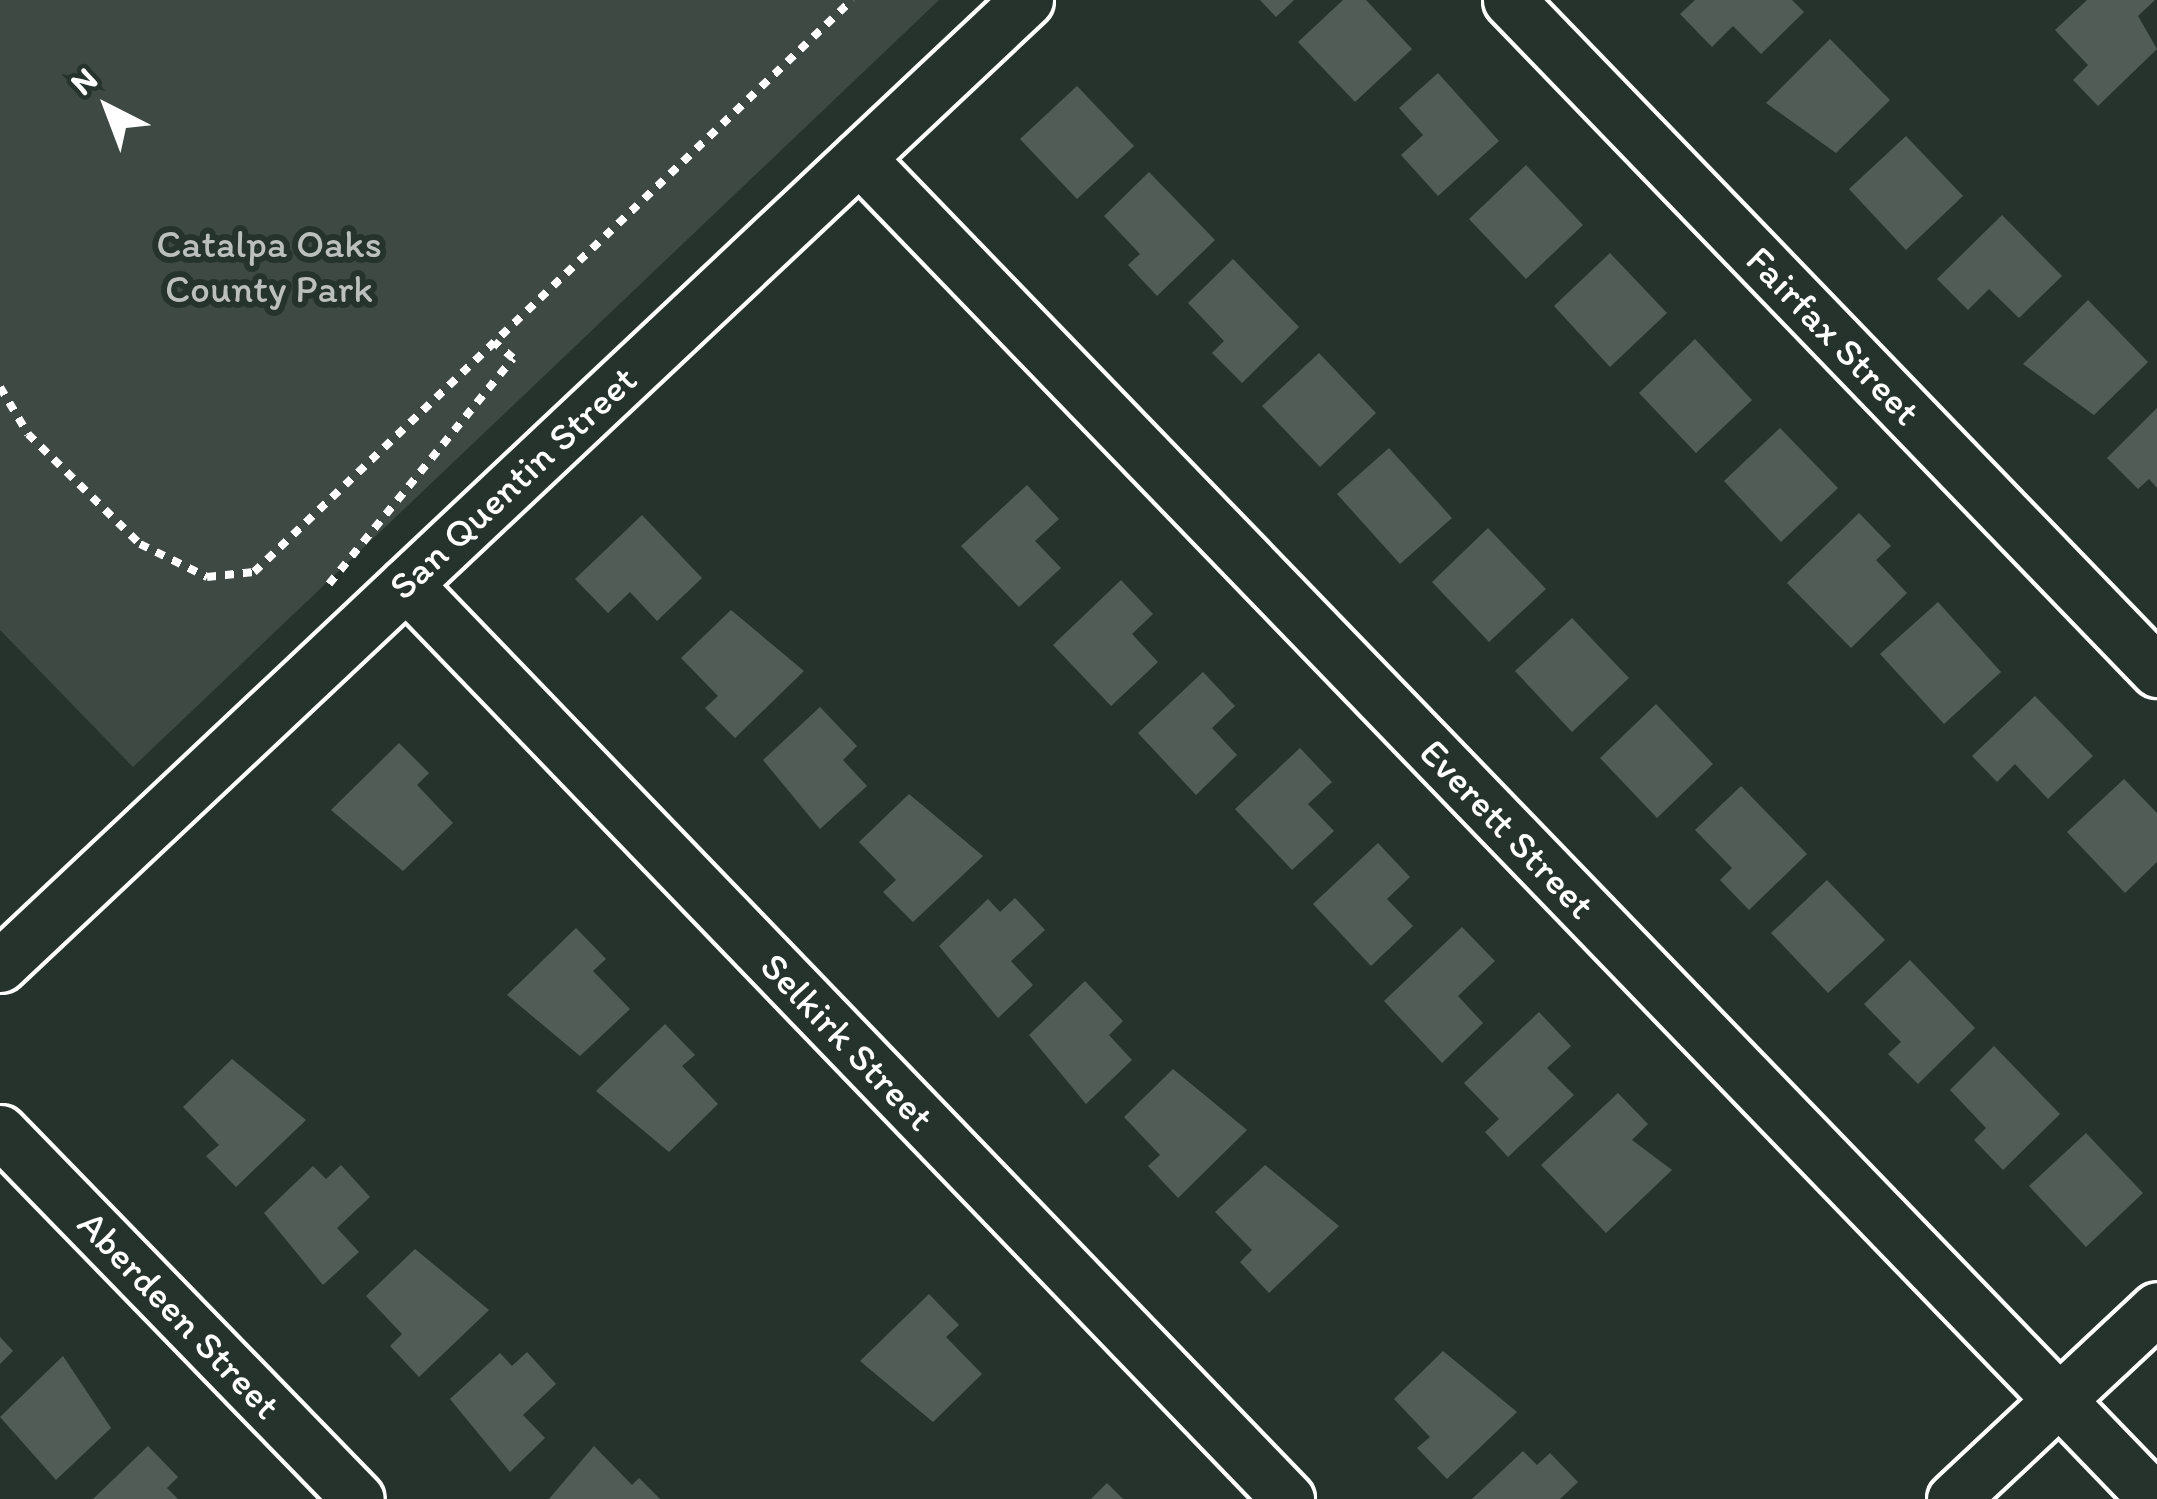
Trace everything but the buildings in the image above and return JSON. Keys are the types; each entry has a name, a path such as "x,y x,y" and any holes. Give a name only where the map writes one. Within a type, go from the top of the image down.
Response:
{"street":[{"name":"San Quentin Street","path":"0,966 1027,0"},
{"name":"Fairfax Street","path":"1509,0 2157,671"},
{"name":"Everett Street","path":"859,158 2155,1499"},
{"name":"Selkirk Street","path":"406,584 1288,1499"},
{"name":"Aberdeen Street","path":"0,1130 358,1499"},
{"path":"1953,1499 2157,1308"}],"path":[{"path":"0,387 28,434 140,544 230,580 278,552 852,0"},
{"path":"329,584 513,358 494,342"}],"green space":[{"name":"Catalpa Oaks County Park","path":"0,0 939,0 133,767 0,630"}]}
